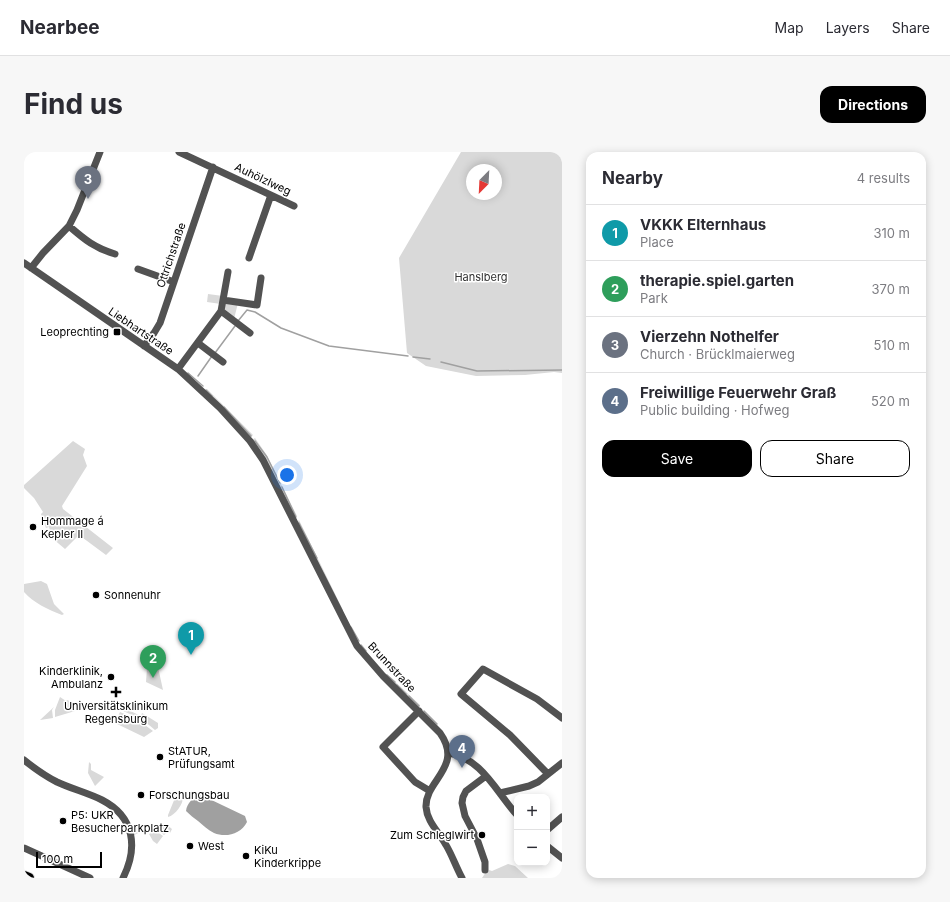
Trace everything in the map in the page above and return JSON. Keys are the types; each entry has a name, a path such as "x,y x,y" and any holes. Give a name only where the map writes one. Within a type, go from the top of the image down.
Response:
{"highway":[{"path":"24,876 29,878"}],"street":[{"path":"31,268 69,226 78,210 100,152"},
{"name":"Auhölzlweg","path":"179,152 294,206"},
{"name":"Ottrichstraße","path":"144,346 160,323 213,168"},
{"path":"249,258 271,195"},
{"path":"69,226 95,247 115,254"},
{"name":"Liebhartstraße","path":"24,263 144,346 179,367 237,427"},
{"path":"138,269 174,282"},
{"path":"179,367 221,311 228,272"},
{"path":"224,300 257,305 261,278"},
{"path":"221,311 250,333"},
{"path":"198,343 223,362"},
{"name":"Brunnstraße","path":"237,427 250,441 263,460 357,646 383,676 440,733 446,743 448,753"},
{"path":"547,773 510,735 462,694 483,669 537,699 562,718"},
{"path":"419,712 383,747 415,782 430,791"},
{"path":"462,878 446,844 430,820 426,803 430,791 445,766 448,753 461,756 475,764 514,811"},
{"path":"24,760 47,776 66,786 101,799 114,807 125,820 130,831 133,848 131,858 123,878"},
{"path":"500,793 529,786 538,782 547,773 562,763"},
{"path":"485,870 485,862 477,839 465,816 462,802 466,791 486,776"},
{"path":"550,827 562,817"},
{"path":"24,848 90,878"},
{"path":"550,848 562,858"}],"green space":[{"name":"Hanslberg","path":"461,152 562,152 562,373 554,372 525,375 476,376 426,366 407,353 399,258"},
{"path":"208,294 223,296 221,304 207,302"},
{"path":"224,301 238,303 234,319 222,310"},
{"path":"207,389 253,435 251,437 205,391"},
{"path":"255,438 266,454 297,516 294,518 252,440"},
{"path":"73,441 85,449 83,455 87,466 62,506 63,509 113,548 106,555 79,535 65,549 52,538 49,527 46,528 41,514 43,512 34,498 24,488 24,485"},
{"path":"299,520 343,610 340,612 297,522"},
{"path":"41,581 47,584 54,604 64,614 62,615 41,605 24,592 24,584"},
{"path":"151,666 158,667 163,690 146,682 147,668"},
{"path":"387,674 420,706 417,708 385,675"},
{"path":"60,697 66,701 72,702 71,704 73,705 75,703 78,705 75,711 55,717 55,710"},
{"path":"124,705 127,706 126,709 141,716 142,713 158,723 158,728 155,730 143,720 121,710"},
{"path":"54,707 52,710 53,718 40,720"},
{"path":"120,712 138,720 153,731 144,737 115,723"},
{"path":"89,762 91,764 91,770 104,777 95,786 88,773"},
{"path":"177,793 183,796 182,802 177,811 168,817 168,815"},
{"path":"134,824 141,826 145,830 134,835 129,826"},
{"path":"166,824 172,829 170,833 167,832 164,835 157,829"},
{"path":"154,831 163,836 157,844 153,841 149,834"},
{"path":"508,864 515,866 528,878 482,878 486,872 489,870 492,871"}],"shaded area":[{"path":"201,795 245,816 247,822 241,829 233,834 223,835 214,833 186,811 191,801 195,797"}],"waterway":[{"path":"238,321 247,310 255,312 281,328 329,346 408,356"},
{"path":"215,353 235,326"},
{"path":"198,376 212,356"},
{"path":"413,357 430,359"},
{"path":"441,362 477,371 562,370"},
{"path":"188,373 203,386"},
{"path":"206,390 212,396"},
{"path":"224,407 251,436"},
{"path":"255,441 267,457 280,483"},
{"path":"282,487 296,517"},
{"path":"299,523 317,558"},
{"path":"351,627 359,641"},
{"path":"361,645 366,651"},
{"path":"387,675 395,682"},
{"path":"397,685 406,694"},
{"path":"409,696 419,706"},
{"path":"424,711 437,724"}],"place":[{"name":"Vierzehn Nothelfer","path":"88,199"},
{"name":"Leoprechting","path":"117,332"},
{"name":"Hommage á Kepler II","path":"33,527"},
{"name":"Sonnenuhr","path":"96,595"},
{"name":"VKKK Elternhaus","path":"191,655"},
{"name":"Kinderklinik, Ambulanz","path":"111,677"},
{"name":"therapie.spiel.garten","path":"153,678"},
{"name":"Universitätsklinikum Regensburg","path":"116,692"},
{"name":"StATUR, Prüfungsamt","path":"160,757"},
{"name":"Freiwillige Feuerwehr Graß","path":"462,768"},
{"name":"Forschungsbau","path":"141,795"},
{"name":"P5: UKR Besucherparkplatz","path":"63,821"},
{"name":"Zum Schleglwirt","path":"482,835"},
{"name":"West","path":"190,846"},
{"name":"KiKu Kinderkrippe","path":"246,856"}]}
